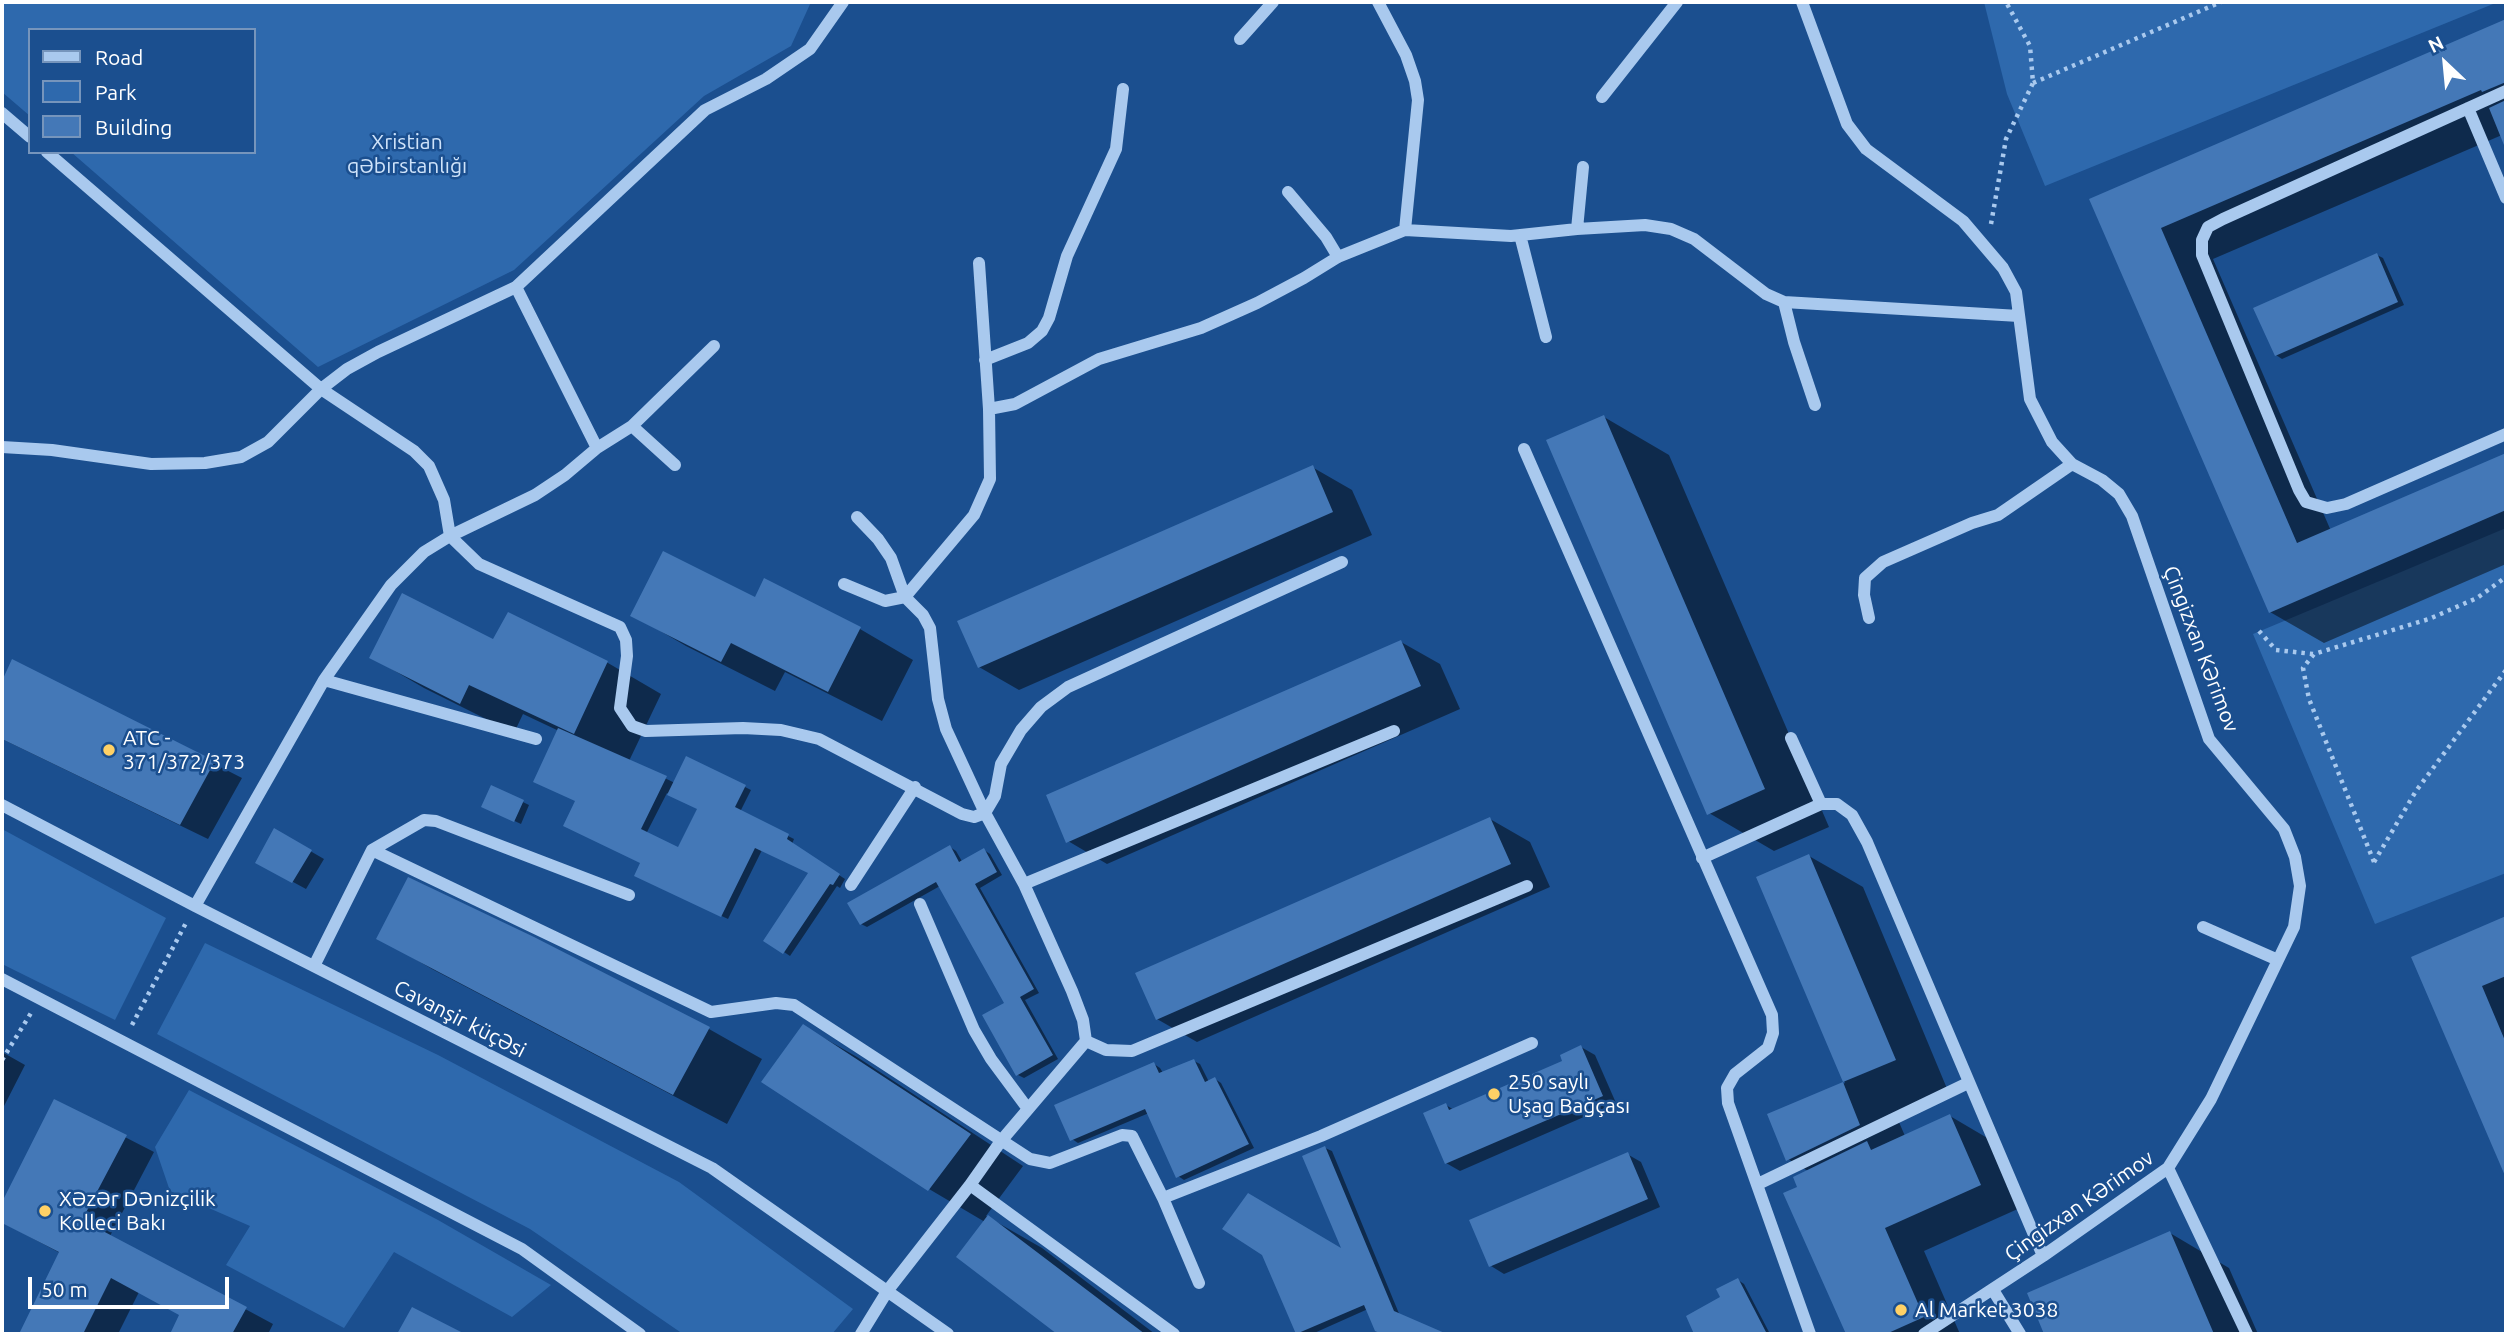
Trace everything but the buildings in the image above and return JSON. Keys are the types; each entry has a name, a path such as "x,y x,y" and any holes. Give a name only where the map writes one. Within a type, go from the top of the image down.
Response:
{"street":[{"path":"2,447 52,450 152,464 205,463 241,457 268,442 321,389 347,369 516,287 705,110 766,79 810,49 843,2"},
{"path":"1240,39 1273,2"},
{"path":"1378,2 1406,55 1418,100 1405,230"},
{"path":"1602,97 1677,2"},
{"name":"Çingizxan Kərimov","path":"1802,2 1847,124 1866,149 1964,221 2003,268 2016,292 2030,399 2052,442 2072,464 2102,480 2119,494 2132,516 2209,739 2284,829 2295,857 2300,886 2294,926 2211,1099 2168,1168 2043,1256 1924,1334"},
{"path":"985,360 1028,343 1042,331 1049,318 1067,256 1116,149 1123,89"},
{"path":"2506,91 2208,227 2202,240 2202,255 2306,502 2327,508 2346,504 2506,434"},
{"path":"2469,108 2506,198"},
{"path":"2,113 28,135"},
{"path":"49,154 321,389 414,451 429,466 444,500 450,536 479,564 620,627 626,640 620,708 632,726 646,730 781,730 819,739 962,814 974,817 985,813 995,796 1001,764 1021,730 1041,707 1068,687 1342,562"},
{"path":"1577,229 1583,167"},
{"path":"1288,192 1326,237 1338,257"},
{"path":"989,409 1015,404 1099,359 1201,328 1257,303 1338,257 1405,230 1520,235 1645,225 1671,229 1694,239 1766,294 1784,302 2019,316"},
{"path":"1520,235 1546,337"},
{"path":"844,584 885,601 905,597 974,514 990,479 989,409 979,263"},
{"path":"516,287 597,448"},
{"path":"1784,302 1815,405"},
{"path":"195,906 324,680 391,585 424,552 450,536 535,495 565,475 597,448 632,426 714,346"},
{"path":"632,426 676,465"},
{"path":"1524,449 1772,1015 1773,1033 1768,1048 1735,1073 1727,1088 1728,1103 1810,1334"},
{"path":"1869,618 1864,595 1865,578 1882,562 1972,523 1998,515 2072,464"},
{"path":"857,517 878,539 891,558 905,597 923,615 930,628 938,699 946,729 985,813 1024,884 1083,1020 1086,1041 1001,1141 888,1290 861,1334"},
{"path":"324,680 536,739"},
{"path":"1024,884 1394,732"},
{"path":"1791,738 1821,804"},
{"path":"851,884 915,787"},
{"path":"1702,858 1821,804 1837,804 1852,815 1867,842 2043,1256"},
{"name":"Cavanşir küçəsi","path":"2,805 712,1168 948,1334"},
{"path":"314,966 372,850 424,820 436,821 629,895"},
{"path":"372,850 711,1012 776,1003 794,1005 1030,1159 1050,1163 1122,1135 1132,1136 1163,1198 1199,1283"},
{"path":"1086,1041 1106,1050 1132,1051 1527,886"},
{"path":"920,904 974,1030 991,1059 1028,1109"},
{"path":"2203,927 2278,960"},
{"path":"2,979 522,1249 640,1334"},
{"path":"1163,1198 1321,1136 1532,1043"},
{"path":"1758,1184 1968,1083"},
{"path":"2168,1168 2247,1334"},
{"path":"970,1185 1174,1334"},
{"path":"1993,1290 2020,1334"}],"path":[{"path":"1987,249 2006,139 2033,83 2030,46 2006,2"},
{"path":"2033,83 2221,2"},
{"path":"2259,631 2276,650 2314,654 2429,619 2477,598 2506,577"},
{"path":"2314,654 2303,668 2309,699 2374,862 2416,791 2506,670"},
{"path":"124,1041 195,906"},
{"path":"2,1060 40,999"}],"green space":[{"name":"Xristian qəbirstanlığı","path":"2,2 811,2 791,46 704,96 514,270 318,367 73,154 256,154 256,28 28,28 28,114 2,92"},
{"path":"1984,2 2498,2 2045,186 2007,94"},
{"path":"2506,528 2506,873 2375,924 2253,634"},
{"path":"2,829 166,918 115,1020 2,964"},
{"path":"205,943 438,1055 679,1182 853,1309 832,1334 683,1334 530,1229 157,1034"},
{"path":"189,1090 438,1220 551,1285 512,1317 394,1252 344,1328 226,1265 250,1226 170,1191 155,1147"}],"place":[{"name":"ATC - 371/372/373","path":"109,750"},
{"name":"250 saylı Uşag Bağçası","path":"1494,1094"},
{"name":"Xəzər Dənizçilik Kolleci Bakı","path":"45,1211"},
{"name":"Al Market 3038","path":"1901,1310"}]}
